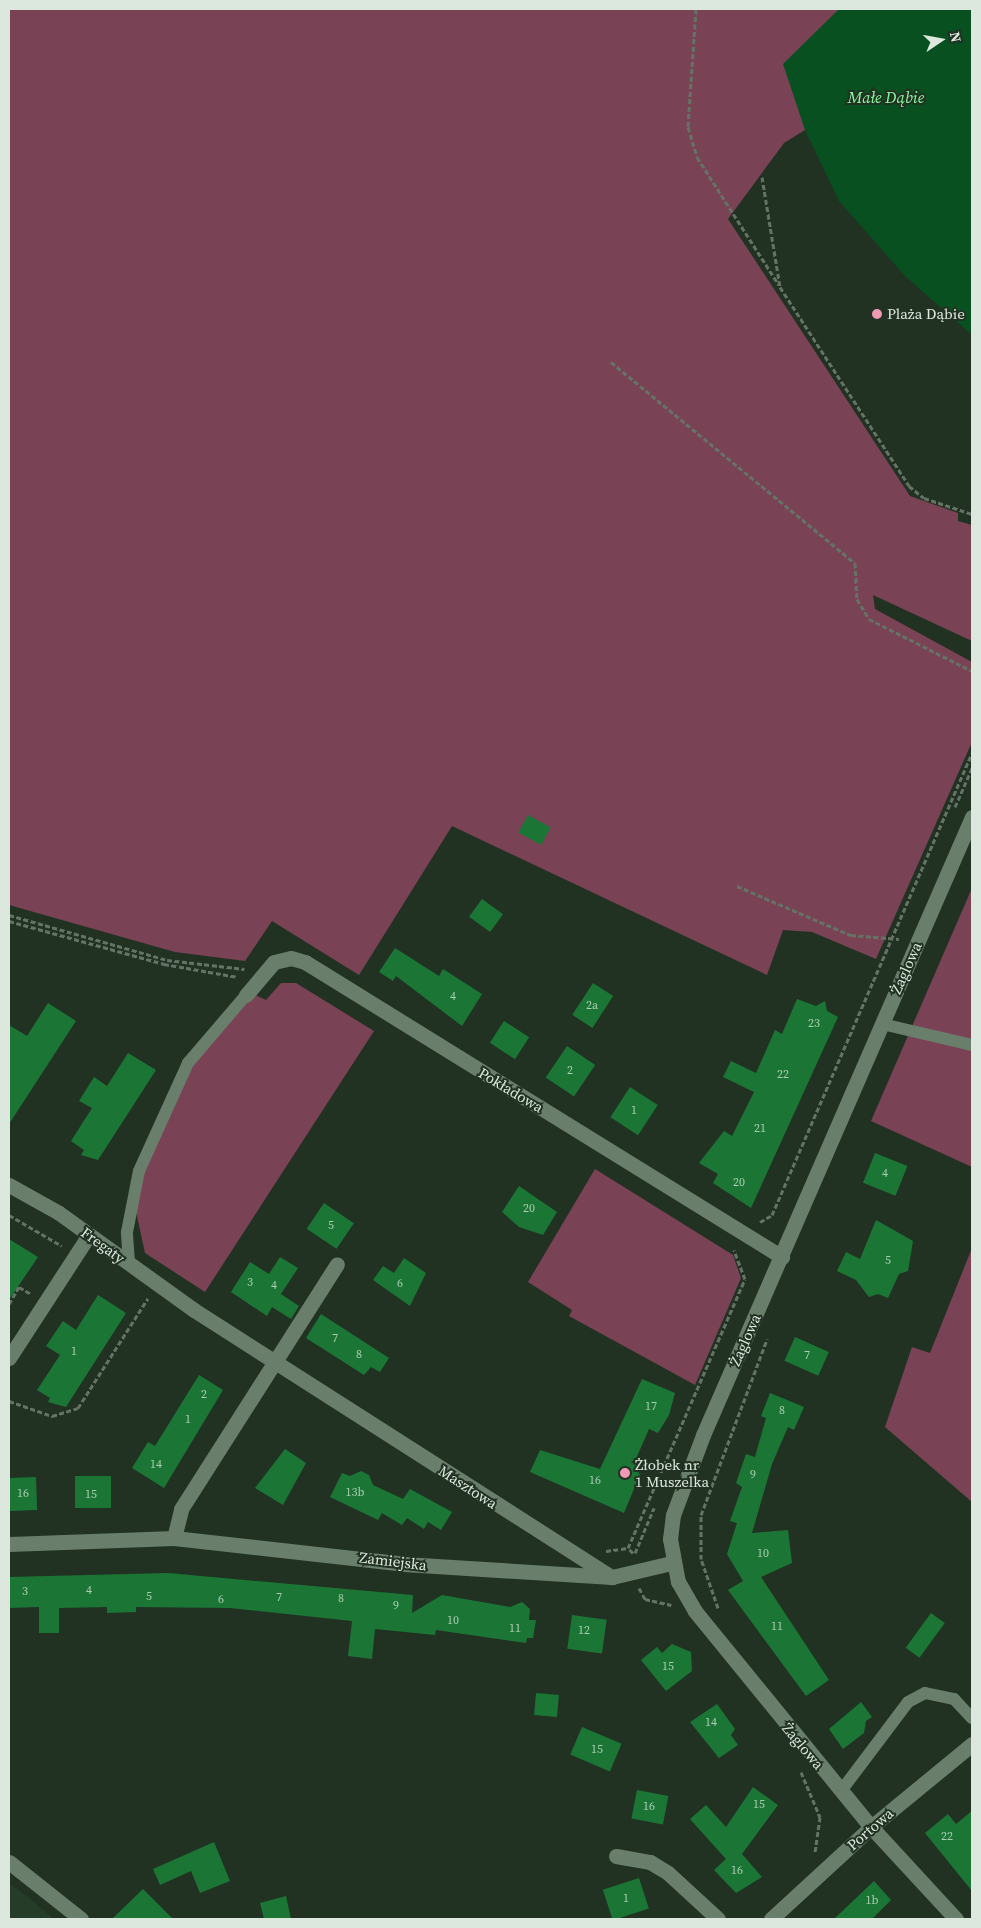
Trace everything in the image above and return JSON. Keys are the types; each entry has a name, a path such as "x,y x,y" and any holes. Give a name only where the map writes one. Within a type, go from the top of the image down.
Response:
{"street":[{"name":"Żaglowa","path":"956,1919 871,1827 695,1611 671,1563 673,1515 972,817"},
{"name":"Pokładowa","path":"252,986 278,960 305,962 782,1257"},
{"name":"Fregaty","path":"9,1185 89,1235 194,1310"},
{"path":"9,1358 71,1250 89,1235"},
{"path":"174,1538 181,1509 337,1264"},
{"name":"Masztowa","path":"194,1310 612,1577"},
{"name":"Zamiejska","path":"9,1544 174,1538 404,1564 612,1577"},
{"path":"612,1577 671,1563"},
{"name":"Portowa","path":"776,1918 871,1827 972,1744"},
{"path":"616,1856 650,1862 668,1873 718,1919"},
{"path":"9,1862 81,1919"}],"lane":[{"path":"129,1263 127,1232 139,1171 188,1063 252,986"},
{"path":"882,1024 972,1045"},
{"path":"841,1791 908,1702 925,1693 954,1699 972,1718"}],"path":[{"path":"696,9 688,127 697,158 909,486 924,498 972,514"},
{"path":"762,177 780,287"},
{"path":"611,362 855,563 857,599 869,619 972,671"},
{"path":"752,1223 772,1215 972,753"},
{"path":"737,886 851,935 892,936 917,944"},
{"path":"9,915 167,960 244,969 252,986"},
{"path":"9,921 164,964 230,973 252,986"},
{"path":"9,1215 71,1250"},
{"path":"634,1554 628,1548 745,1279 735,1251 727,1246"},
{"path":"59,1255 71,1250"},
{"path":"9,1304 19,1287 33,1296 38,1288"},
{"path":"9,1401 52,1416 78,1408 151,1295 144,1290"},
{"path":"722,1613 701,1559 701,1515 771,1330"},
{"path":"671,1605 677,1612"},
{"path":"798,1766 820,1817 815,1857 808,1863"}],"shaded area":[{"path":"9,9 919,9 852,131 805,130 784,143 728,219 910,496 958,513 958,521 972,525 972,641 873,595 875,609 972,662 972,742 876,959 812,932 783,930 767,975 452,826 359,975 272,921 245,961 175,952 9,905"},
{"path":"972,888 972,1167 871,1121"},
{"path":"281,983 296,983 374,1031 205,1292 145,1253 135,1207 143,1173 193,1065 253,994 266,1000"},
{"path":"595,1169 733,1255 741,1278 695,1385 569,1316 572,1310 528,1282"},
{"path":"972,1248 972,1502 885,1427 912,1347 930,1353"},
{"path":"9,1883 28,1897 54,1919 9,1919"}],"water":[{"name":"Małe Dąbie","path":"839,9 972,9 972,335 905,276 839,201 805,130 783,64"}],"building":[{"path":"528,815 551,828 541,845 518,832"},
{"path":"482,899 503,914 490,932 469,917"},
{"path":"395,948 439,976 443,969 482,994 462,1026 396,976 393,981 379,972"},
{"path":"593,983 613,996 592,1028 572,1015"},
{"path":"797,999 816,1006 825,1001 827,1011 838,1017 751,1208 713,1183 718,1174 699,1163 724,1131 732,1136 754,1092 723,1077 731,1061 756,1073 775,1030 782,1034"},
{"path":"48,1003 76,1021 9,1124 9,1025 27,1036"},
{"path":"504,1021 529,1037 515,1059 490,1043"},
{"path":"567,1046 595,1065 574,1097 546,1078"},
{"path":"128,1053 156,1070 98,1160 81,1155 84,1150 71,1141 92,1108 79,1101 94,1077 107,1086"},
{"path":"630,1087 658,1105 638,1135 610,1117"},
{"path":"875,1153 907,1166 895,1196 863,1183"},
{"path":"519,1186 557,1212 543,1235 519,1227 502,1212"},
{"path":"324,1203 354,1223 337,1249 307,1229"},
{"path":"876,1220 913,1241 908,1271 899,1274 888,1298 878,1294 869,1297 856,1280 837,1271 846,1252 860,1259"},
{"path":"9,1239 38,1257 9,1300"},
{"path":"280,1257 298,1268 281,1294 299,1306 291,1319 272,1307 267,1316 231,1292 250,1262 269,1274"},
{"path":"404,1258 426,1273 410,1306 373,1280 383,1266 394,1273"},
{"path":"98,1295 126,1313 66,1407 48,1402 50,1398 37,1390 60,1355 46,1346 63,1321 76,1330"},
{"path":"321,1314 389,1358 380,1372 371,1367 364,1375 306,1338"},
{"path":"795,1337 829,1352 818,1376 784,1361"},
{"path":"199,1375 223,1390 164,1488 132,1468 148,1442 155,1446"},
{"path":"642,1379 675,1393 669,1415 658,1433 649,1429 635,1461 644,1465 624,1513 530,1472 540,1450 600,1469"},
{"path":"770,1393 804,1407 794,1430 788,1427 772,1464 752,1533 788,1530 792,1563 761,1577 829,1680 806,1696 728,1590 743,1581 727,1554 737,1523 730,1521 742,1487 736,1483 746,1454 755,1457 766,1418 761,1416"},
{"path":"285,1449 306,1463 283,1505 255,1488"},
{"path":"361,1471 369,1475 373,1485 403,1499 410,1489 452,1512 441,1530 428,1522 424,1529 407,1518 402,1525 382,1513 378,1520 330,1497 342,1473 350,1476"},
{"path":"75,1476 111,1476 111,1508 75,1508"},
{"path":"36,1477 37,1510 10,1511 9,1478"},
{"path":"168,1573 413,1595 412,1613 442,1595 510,1607 522,1602 530,1609 529,1620 536,1620 533,1638 527,1638 526,1643 436,1630 435,1635 375,1629 372,1659 348,1656 352,1621 230,1608 136,1607 136,1612 107,1613 107,1607 59,1608 59,1633 39,1633 39,1607 9,1608 9,1577"},
{"path":"931,1613 945,1623 919,1658 906,1648"},
{"path":"572,1615 607,1620 602,1654 567,1649"},
{"path":"672,1644 691,1652 692,1671 666,1691 641,1660 657,1647 662,1653"},
{"path":"536,1693 559,1695 557,1717 534,1715"},
{"path":"861,1702 872,1717 866,1721 864,1733 843,1749 829,1729"},
{"path":"717,1704 735,1729 731,1735 738,1745 719,1758 690,1722"},
{"path":"582,1727 622,1744 610,1771 570,1755"},
{"path":"753,1787 778,1805 742,1854 762,1877 736,1893 714,1870 726,1859 690,1819 706,1805 726,1827"},
{"path":"637,1790 668,1796 663,1825 631,1818"},
{"path":"972,1811 972,1891 925,1833 948,1814 956,1824"},
{"path":"214,1842 230,1881 200,1893 191,1871 160,1885 153,1869"},
{"path":"639,1878 649,1908 612,1919 603,1890"},
{"path":"874,1881 891,1900 872,1919 834,1919"},
{"path":"143,1889 173,1919 112,1919"},
{"path":"286,1896 291,1919 264,1919 260,1903"}],"place":[{"name":"Plaża Dąbie","path":"877,314"},
{"name":"Żłobek nr 1 Muszelka","path":"625,1473"}]}
